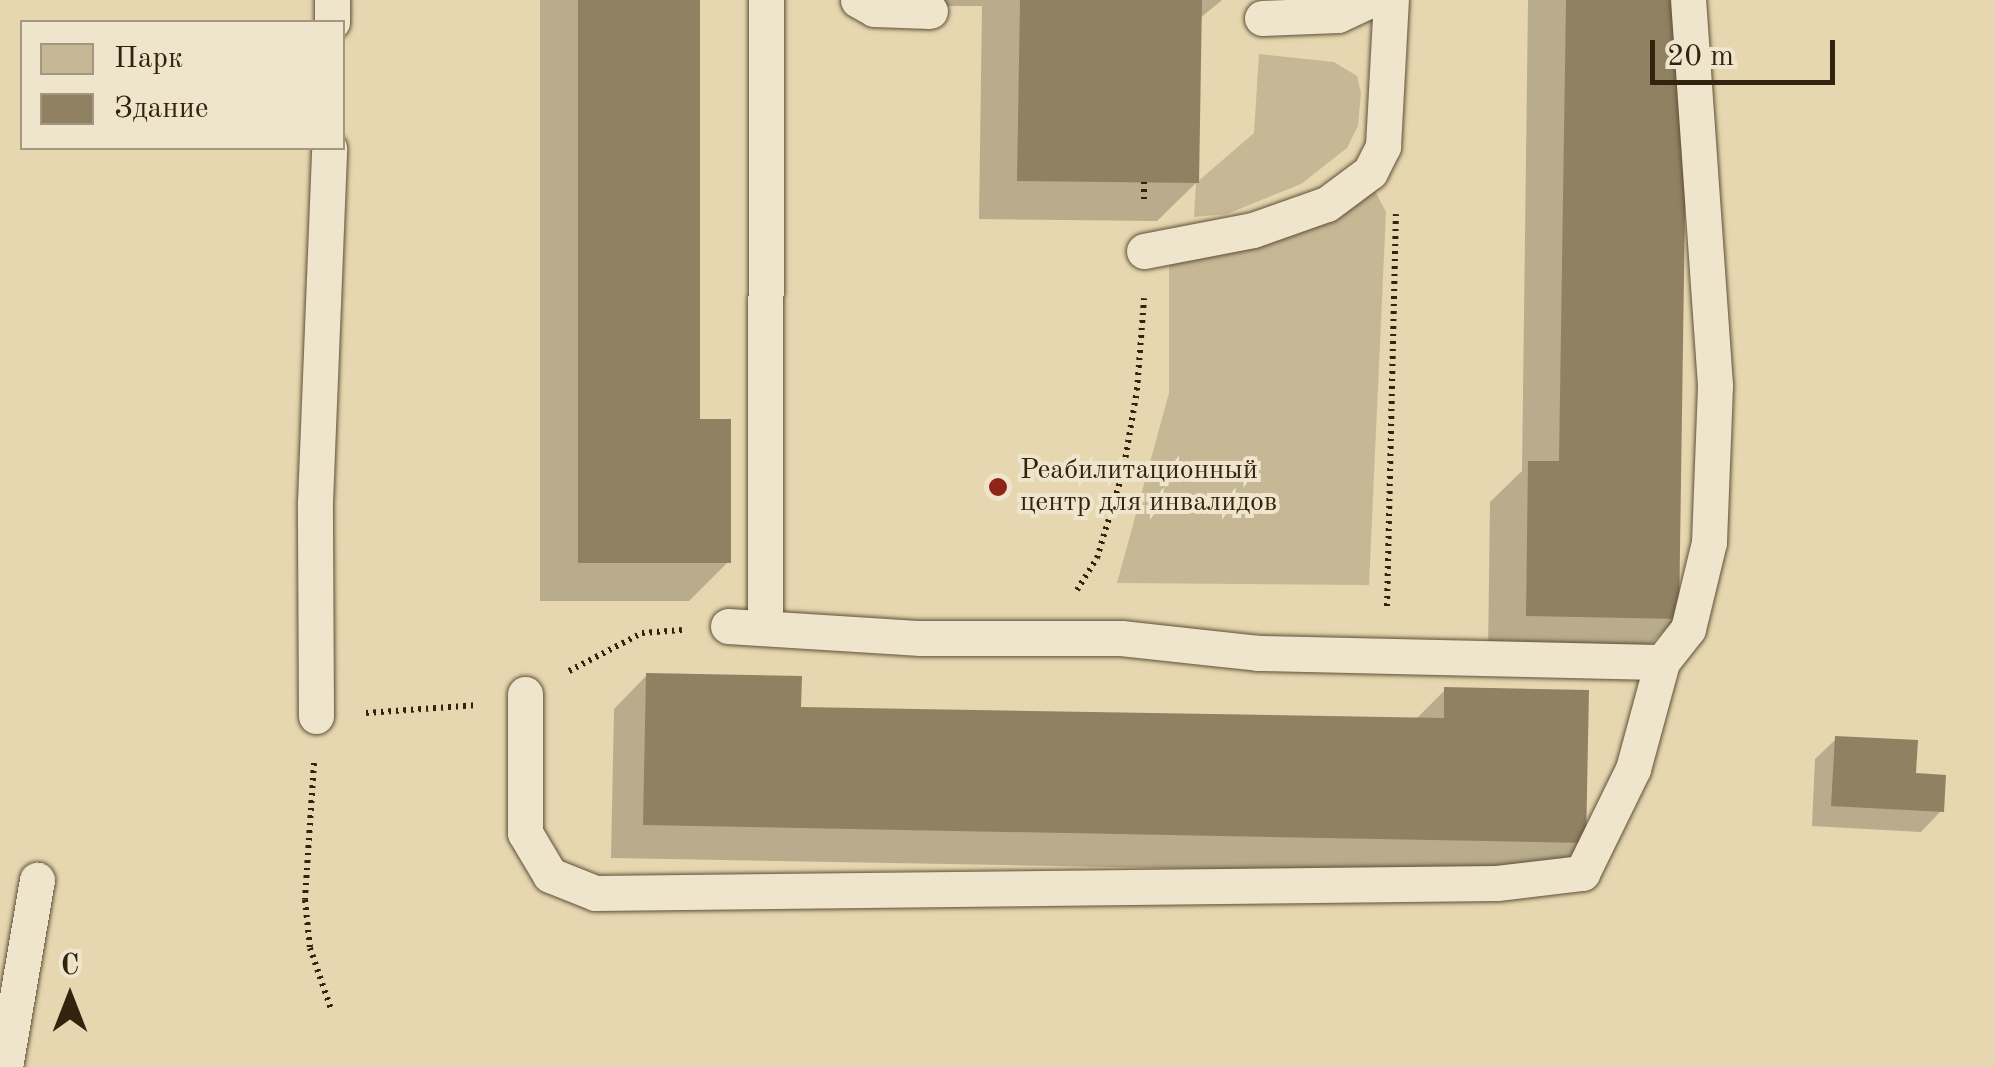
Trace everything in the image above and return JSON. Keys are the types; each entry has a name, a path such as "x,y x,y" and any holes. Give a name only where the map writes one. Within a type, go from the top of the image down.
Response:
{"lane":[{"path":"765,628 766,0"},
{"path":"858,0 874,9 930,11"},
{"path":"1262,18 1338,15 1370,0"},
{"path":"1144,251 1253,230 1327,204 1370,172 1383,146 1391,0"},
{"path":"525,694 525,832 550,874 595,893 1497,883 1582,872 1634,769 1662,662 1688,629 1709,542 1714,385 1688,0"},
{"path":"1338,15 1373,35 1389,53"},
{"path":"316,716 315,502 330,150"},
{"path":"728,626 921,638 1121,638 1258,653 1386,658 1662,662"},
{"path":"6,1067 37,880"}],"path":[{"path":"1376,159 1396,205 1386,658"},
{"path":"1048,638 1096,558 1123,472 1138,390 1144,182"},
{"path":"316,716 305,900 310,948 331,1009"}],"green space":[{"path":"1259,54 1334,62 1357,76 1361,93 1358,126 1347,148 1301,184 1227,214 1194,217 1196,183 1254,133"},
{"path":"1375,191 1386,212 1369,585 1117,583 1169,393 1169,264 1237,251 1330,222"}],"building":[{"path":"578,0 700,0 700,419 731,419 731,563 578,563"},
{"path":"1020,0 1202,0 1199,183 1017,181"},
{"path":"1566,0 1688,0 1679,619 1526,616 1528,461 1559,461"},
{"path":"646,673 802,676 801,707 1444,718 1444,687 1589,690 1586,843 643,825"},
{"path":"1835,736 1918,740 1916,773 1946,775 1944,812 1831,806"}],"place":[{"name":"Реабилитационный центр для инвалидов","path":"998,487"}]}
